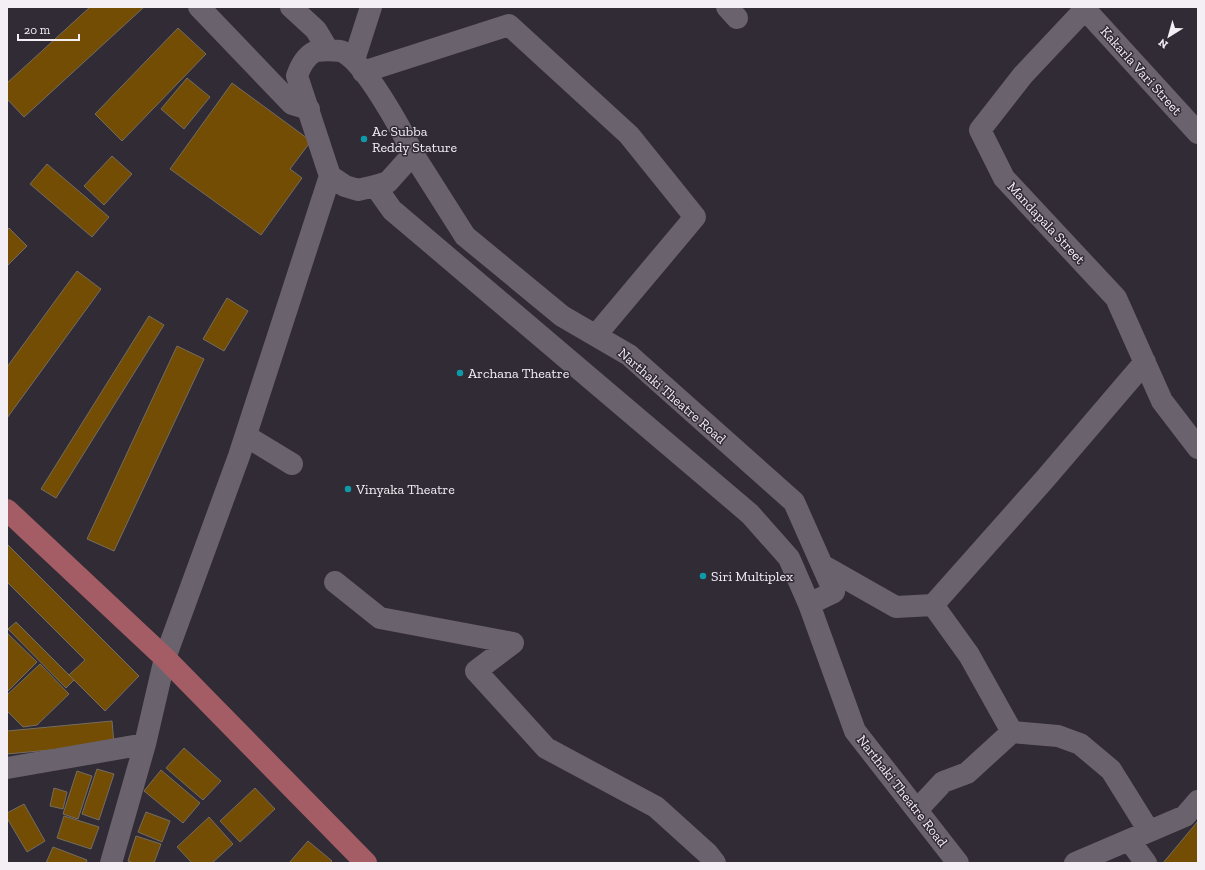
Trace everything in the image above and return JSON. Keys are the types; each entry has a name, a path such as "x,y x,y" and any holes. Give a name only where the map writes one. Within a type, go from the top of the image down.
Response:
{"main road":[{"path":"7,510 165,658 366,863"}],"street":[{"path":"199,7 292,104 309,108"},
{"path":"291,7 316,30 328,50"},
{"path":"358,66 372,7"},
{"name":"Kakarla Vari Street","path":"1085,8 1198,133"},
{"name":"Mandapala Street","path":"1085,8 1023,75 980,130 1004,178 1116,298 1162,401 1198,448"},
{"path":"358,66 509,25 630,135 695,217 596,335"},
{"path":"111,863 145,744 165,658 246,436 330,176 309,108 297,76 299,68 306,59 315,52 328,50 342,52 358,66"},
{"name":"Narthaki Theatre Road","path":"358,66 400,126 413,154 465,236 562,316 629,355 794,502 834,592 809,604"},
{"path":"330,176 346,186 358,190 375,186 388,182 413,154"},
{"name":"Narthaki Theatre Road","path":"375,186 392,210 750,514 789,558 809,604 855,731 958,863"},
{"path":"822,565 896,607 933,606 1045,479 1145,362"},
{"path":"246,436 292,464"},
{"path":"335,582 380,618 513,643 476,671 546,748 656,807 708,854 715,863"},
{"path":"933,606 969,655 1012,732"},
{"path":"917,810 943,782 967,773 1012,732 1058,736 1080,744 1111,770 1149,831"},
{"path":"7,768 145,744"},
{"path":"1075,863 1185,816 1198,801"},
{"path":"1129,840 1146,863"}],"building":[{"path":"90,7 144,7 24,117 7,99 7,83"},
{"path":"178,28 206,54 122,141 95,114"},
{"path":"187,78 210,97 184,129 161,109"},
{"path":"232,83 311,141 290,169 302,178 261,235 170,169"},
{"path":"112,156 132,174 104,205 84,186"},
{"path":"47,164 109,217 92,237 30,184"},
{"path":"9,228 27,246 7,266 7,230"},
{"path":"77,271 101,289 7,418 7,367"},
{"path":"227,298 248,311 224,351 203,339"},
{"path":"149,316 164,325 56,498 41,489"},
{"path":"177,346 204,359 114,551 87,539"},
{"path":"7,544 139,676 105,711 69,675 85,660 7,582"},
{"path":"16,622 74,680 66,688 8,629"},
{"path":"7,633 37,662 7,692"},
{"path":"40,664 69,694 37,725 23,727 7,711 7,695"},
{"path":"112,721 114,744 7,754 7,731"},
{"path":"184,748 221,781 203,800 166,768"},
{"path":"97,769 114,774 99,820 82,814"},
{"path":"161,770 200,803 183,823 144,791"},
{"path":"77,771 92,776 78,819 63,814"},
{"path":"54,788 67,792 63,809 50,806"},
{"path":"255,788 275,809 240,842 220,821"},
{"path":"24,804 45,841 27,852 7,818 7,813"},
{"path":"146,812 170,821 162,842 138,832"},
{"path":"64,816 99,827 91,849 57,838"},
{"path":"209,817 233,844 212,863 192,863 177,847"},
{"path":"1198,821 1198,863 1163,863"},
{"path":"136,836 161,844 154,863 134,863 128,861"},
{"path":"308,841 332,861 330,863 289,863"},
{"path":"53,847 87,860 86,863 46,863"}],"place":[{"name":"Ac Subba Reddy Stature","path":"364,139"},
{"name":"Archana Theatre","path":"460,373"},
{"name":"Vinyaka Theatre","path":"348,489"},
{"name":"Siri Multiplex","path":"703,576"}]}
